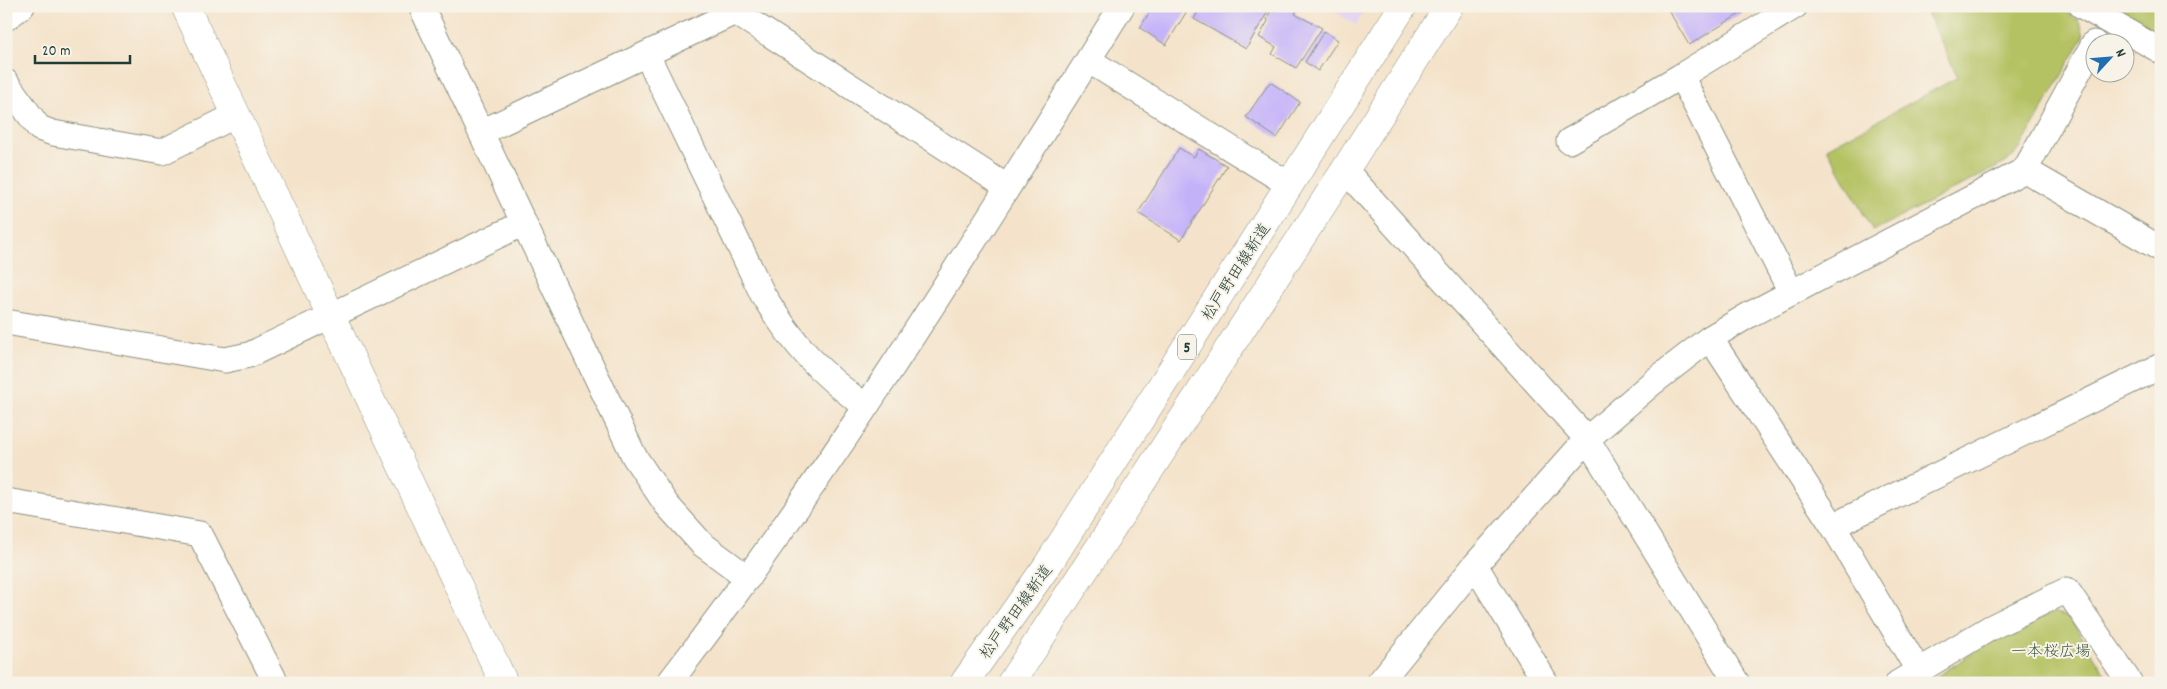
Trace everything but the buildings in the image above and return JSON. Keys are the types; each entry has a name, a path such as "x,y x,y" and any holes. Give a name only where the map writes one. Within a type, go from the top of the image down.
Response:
{"main road":[{"path":"185,6 504,683"},
{"name":"松戸野田線新道","path":"964,683 1048,566 1403,6"},
{"name":"松戸野田線新道","path":"1011,683 1345,170 1449,6"}],"street":[{"path":"6,18 22,6"},
{"path":"421,6 634,456 666,504 696,537 748,578"},
{"path":"669,683 748,578 866,406 1122,6"},
{"path":"1569,141 1681,76 1795,6"},
{"path":"2082,6 2161,51"},
{"path":"482,132 734,12 1006,187"},
{"path":"2101,32 2107,21"},
{"path":"647,55 766,302 798,347 838,387 866,406"},
{"path":"1088,60 1290,185"},
{"path":"1379,683 1475,565 1587,438 1652,382 1710,338 1791,292 2024,170 2084,63"},
{"path":"1681,76 1791,292"},
{"path":"6,82 39,128 54,133 162,152 236,115"},
{"path":"1345,170 1587,438 1737,683"},
{"path":"2024,170 2161,248"},
{"path":"6,322 225,360 249,355 524,223"},
{"path":"1710,338 1832,526 1908,676 1990,628 2067,590 2130,683"},
{"path":"1832,526 2161,366"},
{"path":"6,501 200,534 276,683"},
{"path":"1475,565 1546,683"}],"shaded area":[{"path":"1327,6 1367,6 1356,25"}],"green space":[{"path":"1924,6 2055,6 2080,21 2084,36 2021,147 2007,162 1873,231 1827,148 1958,77"},
{"path":"2113,6 2161,6 2161,33"},
{"name":"一本桜広場","path":"2054,612 2069,617 2111,683 1927,683 1990,642"}]}
